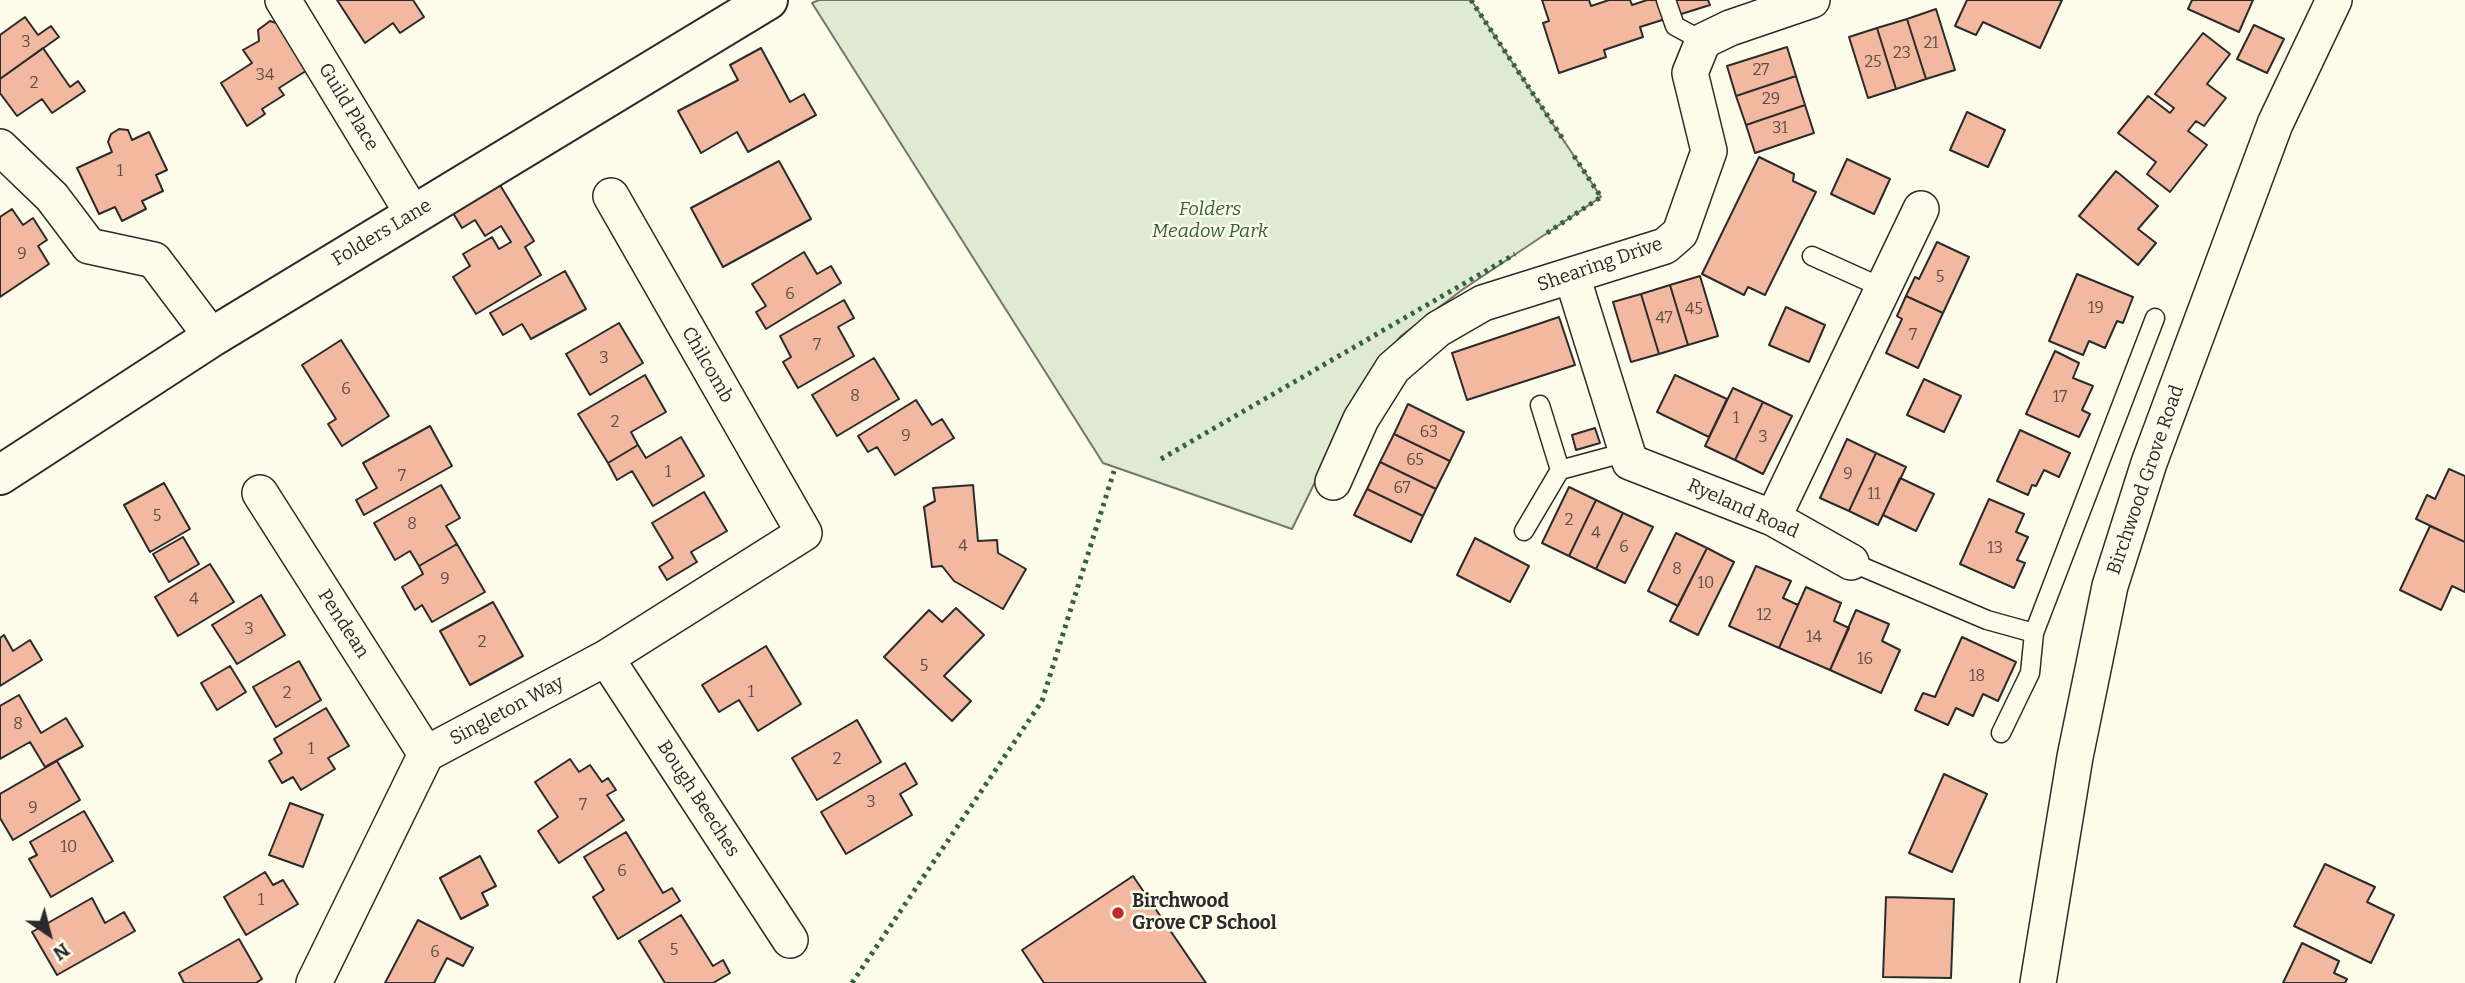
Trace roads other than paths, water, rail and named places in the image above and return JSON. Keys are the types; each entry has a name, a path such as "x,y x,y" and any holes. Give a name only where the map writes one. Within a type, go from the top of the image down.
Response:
{"main road":[{"name":"Folders Lane","path":"0,475 212,337 768,0"}],"street":[{"name":"Guild Place","path":"283,0 414,214"},
{"path":"1703,41 1730,27 1812,0"},
{"name":"Birchwood Grove Road","path":"2038,983 2075,757 2109,586 2149,463 2275,124 2334,0"},
{"name":"Shearing Drive","path":"1333,482 1361,419 1394,368 1438,329 1483,303 1665,246 1680,233 1709,151 1690,73 1703,41"},
{"path":"0,147 52,197 89,246 154,260 212,337"},
{"name":"Chilcomb","path":"611,197 804,533"},
{"path":"1773,518 1921,209"},
{"path":"1572,275 1627,452"},
{"name":"Ryeland Road","path":"1627,452 1630,462 1773,518 1851,562"},
{"name":"Pendean","path":"260,493 426,754"},
{"name":"Singleton Way","path":"314,983 426,754 606,658 804,533"},
{"name":"Bough Beeches","path":"606,658 790,940"}],"lane":[{"path":"1666,0 1675,26 1703,41"},
{"path":"1812,256 1883,288"},
{"path":"2001,733 2030,673 2034,633 2155,318"},
{"path":"1540,405 1560,470"},
{"path":"1524,531 1560,470 1627,452"},
{"name":"Ryeland Road","path":"1851,562 1987,620 2034,633"}],"place":[{"name":"Birchwood Grove CP School","path":"1118,913"}],"park label":[{"name":"Folders Meadow Park","path":"1210,221"}]}
